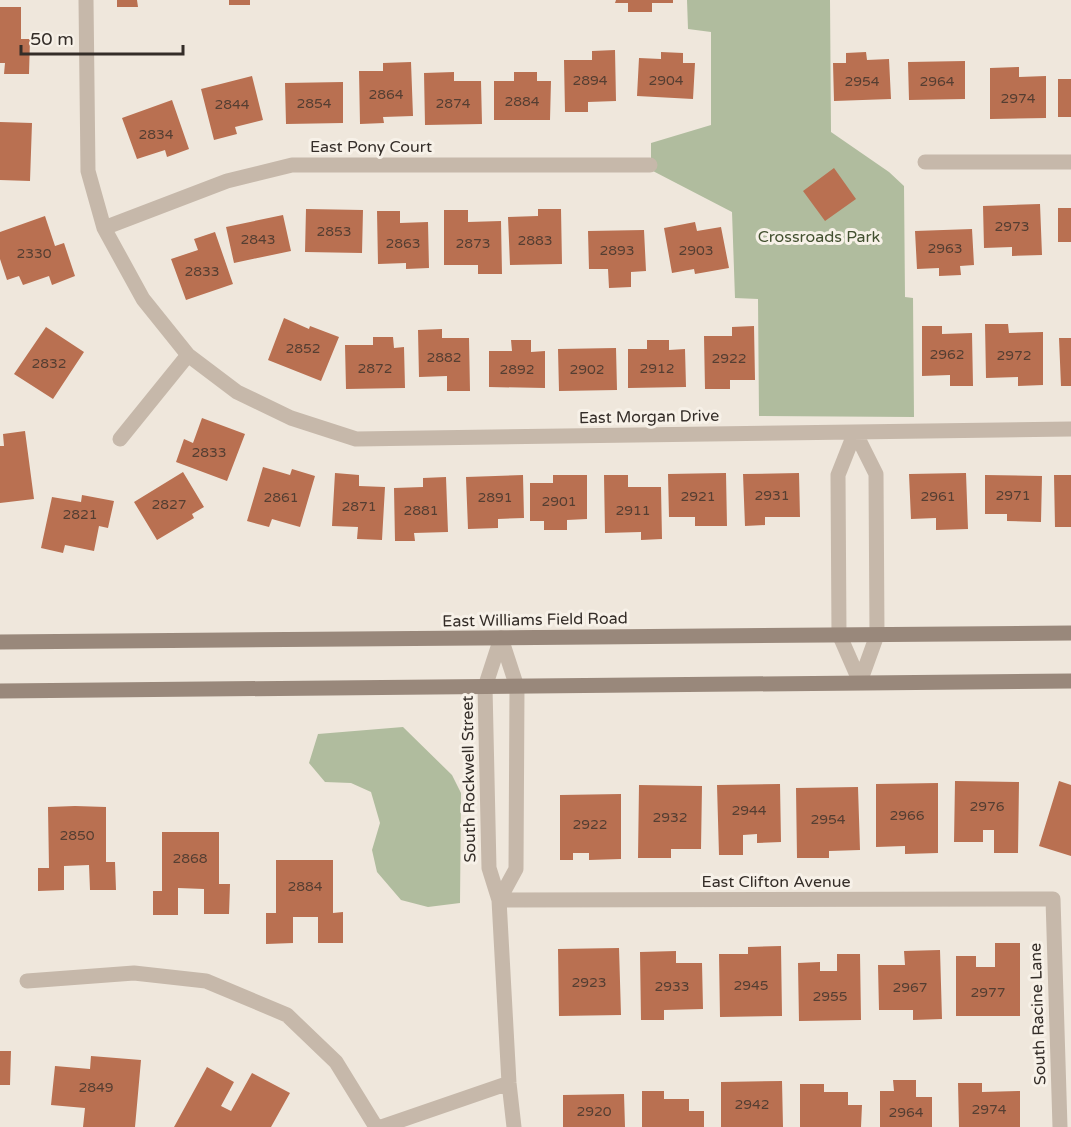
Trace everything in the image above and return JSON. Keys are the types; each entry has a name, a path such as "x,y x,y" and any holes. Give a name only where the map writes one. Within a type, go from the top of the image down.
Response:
{"main road":[{"name":"East Williams Field Road","path":"0,642 1071,633"},
{"path":"0,691 1071,681"}],"street":[{"name":"East Morgan Drive","path":"86,0 88,171 104,228 143,299 188,355 237,392 291,418 356,439 1071,429"},
{"path":"924,162 1071,162"},
{"name":"East Pony Court","path":"104,228 227,181 292,165 650,165"},
{"path":"120,439 188,355"},
{"path":"855,432 838,475 839,634 860,682"},
{"path":"855,432 876,474 877,635 860,682"},
{"path":"499,900 516,869 517,687 501,638"},
{"name":"South Rockwell Street","path":"501,638 485,687 489,868 499,900 509,1083 514,1127"},
{"name":"East Clifton Avenue","path":"499,900 1053,899"},
{"name":"South Racine Lane","path":"1053,899 1060,1127"},
{"path":"27,981 134,973 206,981 287,1015 336,1062 376,1127"},
{"path":"381,1127 509,1083"}],"green space":[{"name":"Crossroads Park","path":"687,0 830,0 831,132 889,172 904,186 905,297 913,298 914,417 759,416 758,299 735,298 732,212 651,170 651,143 711,125 711,32 688,29"},
{"path":"403,727 452,775 461,793 460,903 428,907 401,900 377,872 372,850 380,823 371,792 351,783 325,782 309,763 318,734"}],"building":[{"path":"117,0 137,0 138,7 117,7"},
{"path":"229,0 250,0 250,5 229,5"},
{"path":"616,0 673,0 673,3 652,3 652,12 628,12 628,3 615,3"},
{"path":"0,7 21,7 21,39 30,39 29,74 4,74 5,63 0,63"},
{"path":"615,50 616,101 588,102 588,112 565,112 564,60 592,60 592,51"},
{"path":"661,52 683,53 683,63 695,63 693,99 637,96 639,58 661,59"},
{"path":"866,52 867,60 889,59 891,99 834,101 833,63 846,63 846,53"},
{"path":"965,61 965,99 909,100 908,62"},
{"path":"411,62 413,116 383,117 384,123 360,124 359,71 383,71 383,63"},
{"path":"1019,67 1019,77 1046,76 1046,118 990,119 990,68"},
{"path":"454,72 454,81 481,81 482,124 425,125 424,73"},
{"path":"514,72 537,72 537,81 551,81 550,120 494,120 494,81 514,81"},
{"path":"252,76 263,120 235,127 237,134 214,140 201,89"},
{"path":"1058,79 1071,79 1071,117 1058,117"},
{"path":"343,82 343,123 286,124 285,83"},
{"path":"172,100 189,149 167,157 165,150 137,159 122,118"},
{"path":"0,122 32,123 30,181 0,180"},
{"path":"834,168 856,199 825,221 803,191"},
{"path":"1040,204 1042,255 1012,256 1012,247 984,248 983,206"},
{"path":"1058,208 1071,208 1071,242 1058,242"},
{"path":"306,209 363,210 362,253 305,252"},
{"path":"538,209 561,209 562,264 510,265 508,217 538,216"},
{"path":"444,210 468,210 468,222 501,221 502,274 478,274 478,265 444,265"},
{"path":"377,211 400,211 400,223 428,222 429,268 406,269 406,263 378,264"},
{"path":"283,215 291,251 234,263 226,227"},
{"path":"45,216 55,246 64,243 75,276 52,285 49,276 23,285 19,276 7,280 0,259 0,232"},
{"path":"695,222 697,231 721,227 729,268 695,274 694,269 672,273 664,228"},
{"path":"972,229 974,265 960,266 961,275 939,276 939,268 917,269 915,231"},
{"path":"644,230 646,271 631,272 631,287 609,288 608,269 589,269 588,231"},
{"path":"215,232 233,284 186,300 171,259 198,250 194,239"},
{"path":"284,318 309,329 310,326 339,337 321,381 268,360"},
{"path":"985,324 1008,324 1009,333 1043,332 1043,385 1018,386 1018,377 986,378"},
{"path":"754,326 755,380 730,380 730,389 705,389 704,336 732,336 732,327"},
{"path":"922,326 942,326 942,334 972,333 973,386 950,386 950,375 922,376"},
{"path":"46,327 84,352 53,399 14,374"},
{"path":"442,329 442,338 469,338 470,391 447,391 447,376 419,377 418,330"},
{"path":"373,337 393,337 394,348 404,347 405,388 346,389 345,345 373,345"},
{"path":"1059,338 1071,338 1071,386 1061,386"},
{"path":"511,340 531,340 531,352 545,351 545,388 489,387 489,351 512,351"},
{"path":"647,340 669,340 669,350 685,349 686,387 628,388 628,349 647,349"},
{"path":"616,348 617,390 559,391 558,349"},
{"path":"202,418 245,434 227,481 176,462 184,439 193,443"},
{"path":"25,431 34,499 0,503 0,446 4,446 3,434"},
{"path":"263,467 290,475 292,469 315,476 300,527 272,519 269,527 247,521"},
{"path":"183,472 204,507 192,514 194,518 157,540 134,502"},
{"path":"335,473 359,475 359,486 385,487 382,540 357,539 358,527 332,526"},
{"path":"726,473 727,526 695,526 695,517 669,517 668,474"},
{"path":"799,473 800,517 765,517 765,525 745,526 743,474"},
{"path":"966,473 968,529 936,530 936,518 911,519 909,474"},
{"path":"523,475 524,518 498,519 498,528 468,529 466,477"},
{"path":"553,475 587,475 587,519 567,520 567,530 544,530 544,521 530,521 530,483 553,483"},
{"path":"604,475 628,475 628,487 661,487 662,539 641,540 641,532 605,533"},
{"path":"985,475 1042,476 1041,522 1007,521 1007,514 985,514"},
{"path":"1054,475 1071,475 1071,527 1055,527"},
{"path":"446,477 448,532 414,533 415,541 395,541 394,488 423,487 423,478"},
{"path":"82,495 114,501 108,528 99,526 94,551 65,545 63,553 41,548 52,497 81,502"},
{"path":"955,781 1019,782 1018,853 994,853 994,830 983,830 983,842 954,842"},
{"path":"1059,781 1071,785 1071,856 1039,846"},
{"path":"938,783 938,853 905,854 905,846 876,847 876,784"},
{"path":"780,784 781,842 757,843 757,834 743,835 743,855 719,855 717,785"},
{"path":"639,785 702,786 701,849 671,849 671,858 638,858"},
{"path":"858,787 860,850 829,851 829,858 797,858 796,788"},
{"path":"621,794 621,859 589,860 589,853 573,853 573,860 560,860 560,795"},
{"path":"48,807 106,807 106,862 115,862 116,890 90,890 89,865 64,866 64,890 38,891 38,868 49,868"},
{"path":"162,832 219,832 219,884 230,884 229,914 204,914 204,889 178,888 178,915 153,915 153,891 162,891"},
{"path":"276,860 333,860 333,913 343,912 343,943 318,943 318,917 293,917 293,943 266,944 266,913 276,913"},
{"path":"995,943 1020,943 1020,1016 956,1016 956,956 976,956 976,967 995,967"},
{"path":"781,946 782,1016 720,1017 719,954 748,954 748,947"},
{"path":"619,948 621,1015 559,1016 558,949"},
{"path":"940,950 942,1019 913,1020 913,1010 879,1010 878,965 905,965 904,951"},
{"path":"676,951 676,963 702,963 703,1009 664,1010 664,1020 641,1020 640,952"},
{"path":"837,954 860,954 861,1020 799,1021 798,963 820,962 820,971 837,971"},
{"path":"0,1051 11,1051 10,1085 0,1085"},
{"path":"91,1056 141,1060 135,1127 83,1127 85,1108 51,1105 55,1066 90,1069"},
{"path":"207,1067 234,1082 221,1106 231,1111 252,1073 290,1093 271,1127 174,1127"},
{"path":"893,1080 916,1080 916,1097 932,1097 932,1127 880,1127 880,1091 894,1091"},
{"path":"782,1081 783,1127 721,1127 721,1082"},
{"path":"958,1083 982,1083 982,1092 1020,1091 1020,1127 959,1127"},
{"path":"800,1084 824,1084 824,1092 848,1092 848,1105 862,1105 861,1127 800,1127"},
{"path":"642,1091 664,1091 664,1099 689,1099 689,1111 704,1111 704,1127 642,1127"},
{"path":"624,1094 625,1127 563,1127 563,1095"}]}
